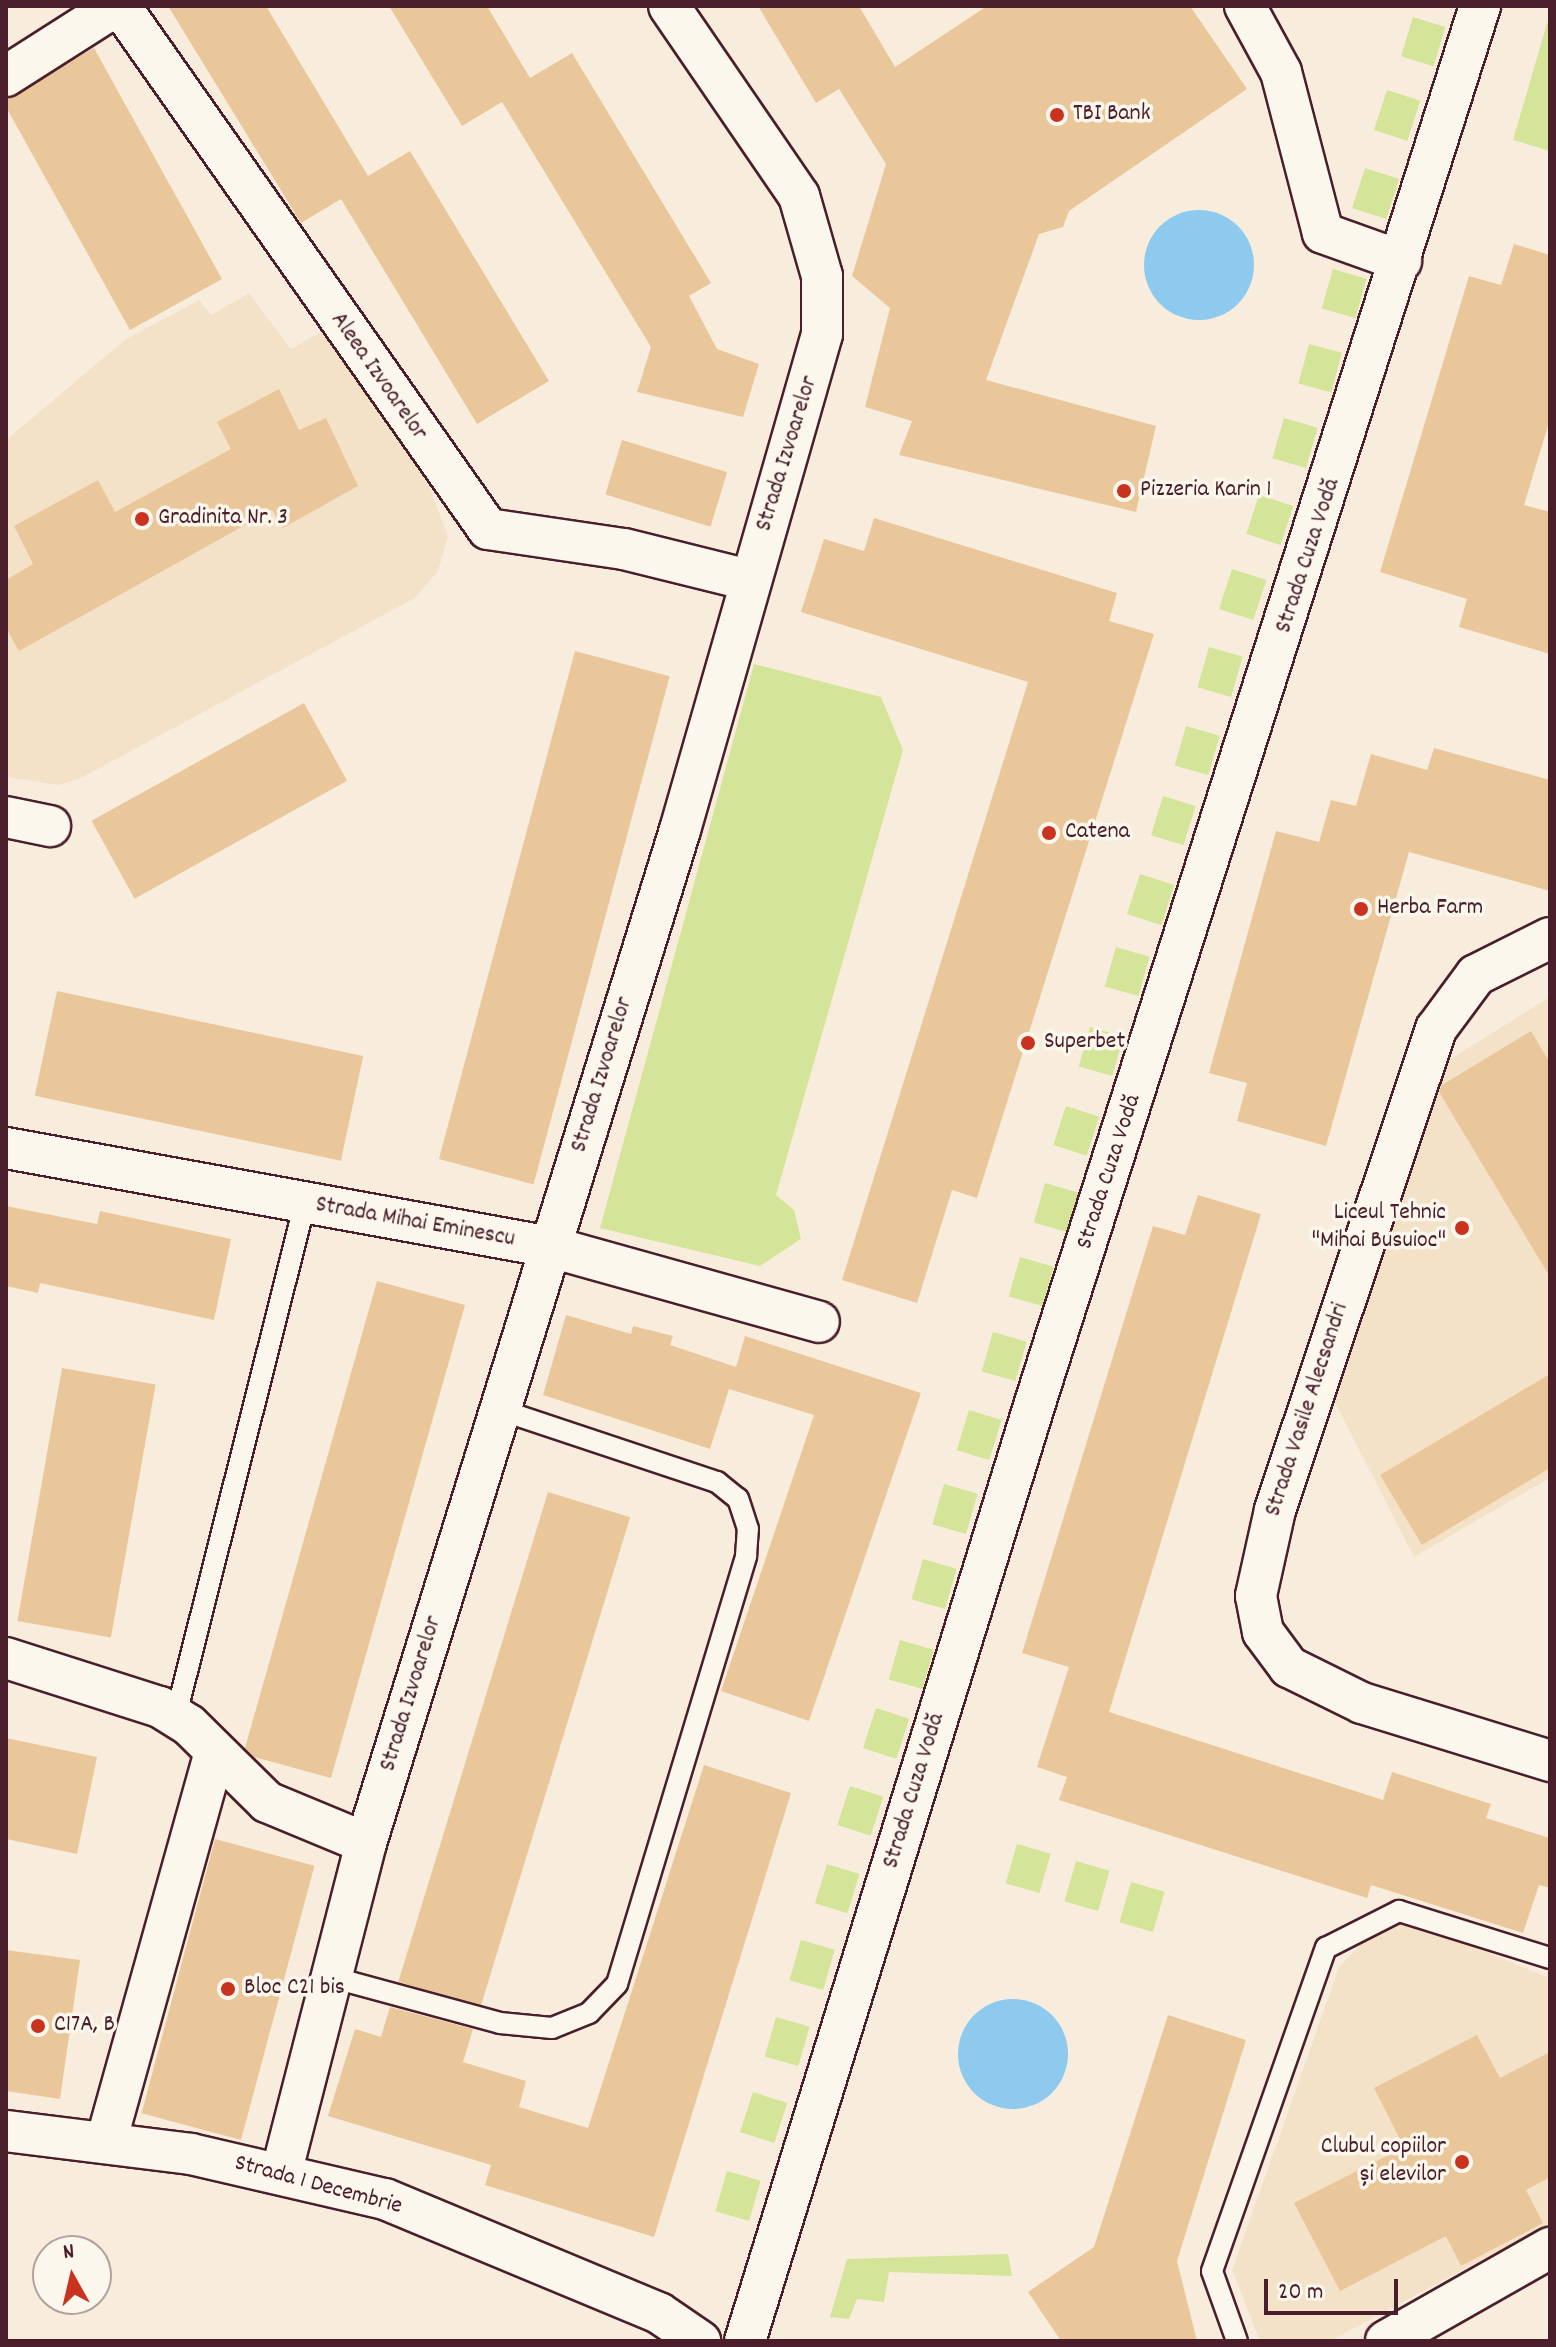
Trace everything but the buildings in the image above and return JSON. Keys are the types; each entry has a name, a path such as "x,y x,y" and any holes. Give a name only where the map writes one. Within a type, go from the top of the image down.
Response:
{"street":[{"name":"Aleea Izvoarelor","path":"6,76 118,6 488,529 624,549 748,580"},
{"name":"Strada Izvoarelor","path":"281,2174 366,1843 680,830 748,580 815,368 824,289 799,196 669,6"},
{"path":"1245,6 1281,72 1323,233 1401,261"},
{"name":"Strada Cuza Vodă","path":"745,2341 1035,1403 1480,6"},
{"path":"6,817 50,826"},
{"name":"Strada Vasile Alecsandri","path":"1550,938 1476,975 1436,1029 1279,1496 1256,1596 1263,1632 1289,1667 1362,1703 1550,1761"},
{"name":"Strada Mihai Eminescu","path":"6,1148 551,1247 819,1322"},
{"path":"6,1658 121,1691 176,1715 214,1755 267,1802 366,1843"},
{"path":"106,2142 214,1755"},
{"name":"Strada 1 Decembrie","path":"6,2131 106,2142 281,2174 385,2199 659,2313 700,2341"},
{"path":"1386,2341 1550,2248"}],"lane":[{"path":"176,1715 305,1203"},
{"path":"331,1977 500,2023 552,2028 589,2013 617,1984 746,1556 748,1529 738,1499 717,1482 500,1410"},
{"path":"1237,2341 1212,2271 1326,1948 1399,1911 1550,1958"}],"shaded area":[{"path":"249,293 291,349 328,328 431,490 448,537 438,571 415,598 81,778 59,785 6,777 6,440 126,339 199,300 211,315"},
{"name":"Liceul Tehnic \"Mihai Busuioc\"","path":"1550,997 1550,1478 1414,1557 1324,1381 1425,1075"},
{"path":"1406,1919 1550,1978 1550,2223 1330,2341 1260,2341 1232,2270 1339,1967 1365,1941"}],"green space":[{"path":"1550,13 1550,151 1513,140"},
{"path":"1413,17 1446,27 1434,66 1401,56"},
{"path":"1387,90 1420,101 1407,141 1374,130"},
{"path":"1365,168 1399,179 1386,219 1352,208"},
{"path":"1333,269 1367,279 1355,318 1322,308"},
{"path":"1309,344 1342,353 1331,392 1298,384"},
{"path":"1284,418 1318,428 1306,468 1272,458"},
{"path":"1259,495 1293,506 1281,545 1246,534"},
{"path":"1232,569 1266,580 1253,620 1219,609"},
{"path":"1209,647 1243,657 1231,697 1197,687"},
{"path":"754,664 881,697 903,750 776,1195 794,1210 801,1239 760,1266 600,1228"},
{"path":"1186,726 1220,736 1208,775 1175,765"},
{"path":"1163,796 1196,806 1184,845 1151,835"},
{"path":"1140,874 1174,885 1161,925 1127,914"},
{"path":"1116,947 1150,957 1138,996 1105,986"},
{"path":"1090,1027 1124,1037 1112,1076 1079,1066"},
{"path":"1066,1106 1099,1117 1087,1156 1053,1145"},
{"path":"1045,1183 1079,1193 1067,1232 1034,1222"},
{"path":"1020,1257 1054,1267 1042,1306 1009,1296"},
{"path":"993,1332 1027,1342 1015,1381 982,1371"},
{"path":"969,1410 1002,1420 989,1460 957,1450"},
{"path":"944,1484 978,1494 966,1534 932,1524"},
{"path":"923,1559 957,1569 945,1609 911,1599"},
{"path":"900,1640 934,1650 922,1689 889,1679"},
{"path":"876,1708 909,1719 896,1759 863,1748"},
{"path":"850,1786 883,1797 871,1836 837,1825"},
{"path":"1017,1844 1051,1854 1039,1893 1006,1883"},
{"path":"1076,1861 1110,1871 1098,1911 1064,1901"},
{"path":"827,1864 860,1874 848,1913 815,1903"},
{"path":"1131,1882 1165,1892 1153,1932 1119,1922"},
{"path":"801,1940 835,1950 823,1990 789,1980"},
{"path":"776,2017 810,2027 798,2066 765,2056"},
{"path":"753,2092 787,2103 774,2143 740,2132"},
{"path":"727,2171 761,2181 749,2221 715,2211"},
{"path":"1008,2254 1012,2276 889,2272 884,2302 857,2299 849,2319 830,2317 847,2259"}],"water":[{"path":"1199,210 1220,214 1238,226 1250,244 1254,265 1250,286 1238,304 1220,316 1199,320 1178,316 1160,304 1148,286 1144,265 1148,244 1160,226 1178,214"},
{"path":"1013,1999 1034,2003 1052,2015 1064,2033 1068,2054 1064,2075 1052,2093 1034,2105 1013,2109 992,2105 974,2093 962,2075 958,2054 962,2033 974,2015 992,2003"}],"place":[{"name":"TBI Bank","path":"1057,115"},
{"name":"Pizzeria Karin 1","path":"1124,491"},
{"name":"Gradinita Nr. 3","path":"142,519"},
{"name":"Catena","path":"1049,833"},
{"name":"Herba Farm","path":"1361,909"},
{"name":"Superbet","path":"1028,1043"},
{"name":"Liceul Tehnic \"Mihai Busuioc\"","path":"1462,1228"},
{"name":"Bloc C21 bis","path":"228,1989"},
{"name":"C17A, B","path":"38,2026"},
{"name":"Clubul copiilor și elevilor","path":"1462,2162"}]}
